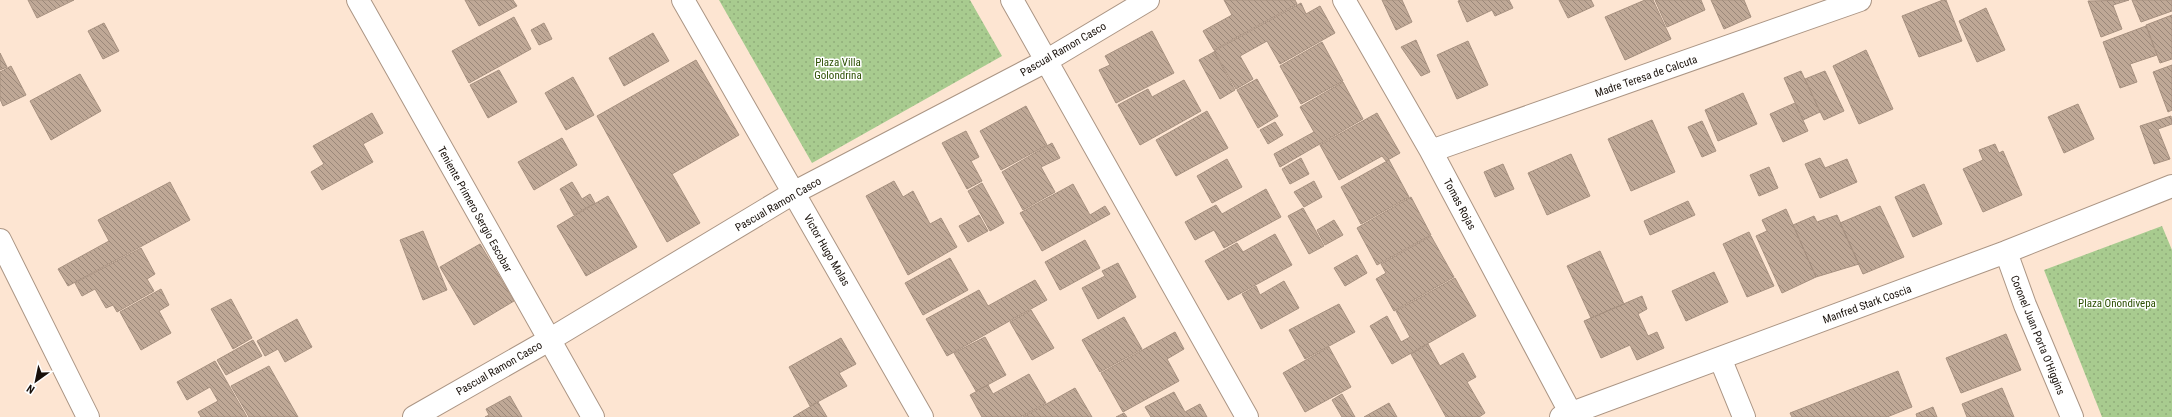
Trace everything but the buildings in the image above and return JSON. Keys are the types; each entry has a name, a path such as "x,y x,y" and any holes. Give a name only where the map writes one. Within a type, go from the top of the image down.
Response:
{"street":[{"name":"Teniente Primero Sergio Escobar","path":"358,0 592,417"},
{"name":"Victor Hugo Molas","path":"684,0 795,192 922,417"},
{"path":"1012,0 1247,417"},
{"name":"Pascual Ramon Casco","path":"414,417 549,340 795,192 1046,61 1148,0"},
{"name":"Tomas Rojas","path":"1344,0 1432,151 1565,414"},
{"name":"Madre Teresa de Calcuta","path":"1432,151 1860,0"},
{"name":"Manfred Stark Coscia","path":"1565,414 2006,252 2172,186"},
{"path":"0,240 88,417"},
{"name":"Coronel Juan Porta O'Higgins","path":"2006,252 2025,305 2072,417"},
{"path":"1720,358 1744,417"}],"green space":[{"name":"Plaza Villa Golondrina","path":"719,0 970,0 1002,56 812,163"},
{"name":"Plaza Oñondivepa","path":"2162,226 2172,250 2172,417 2102,417 2044,270"}]}
